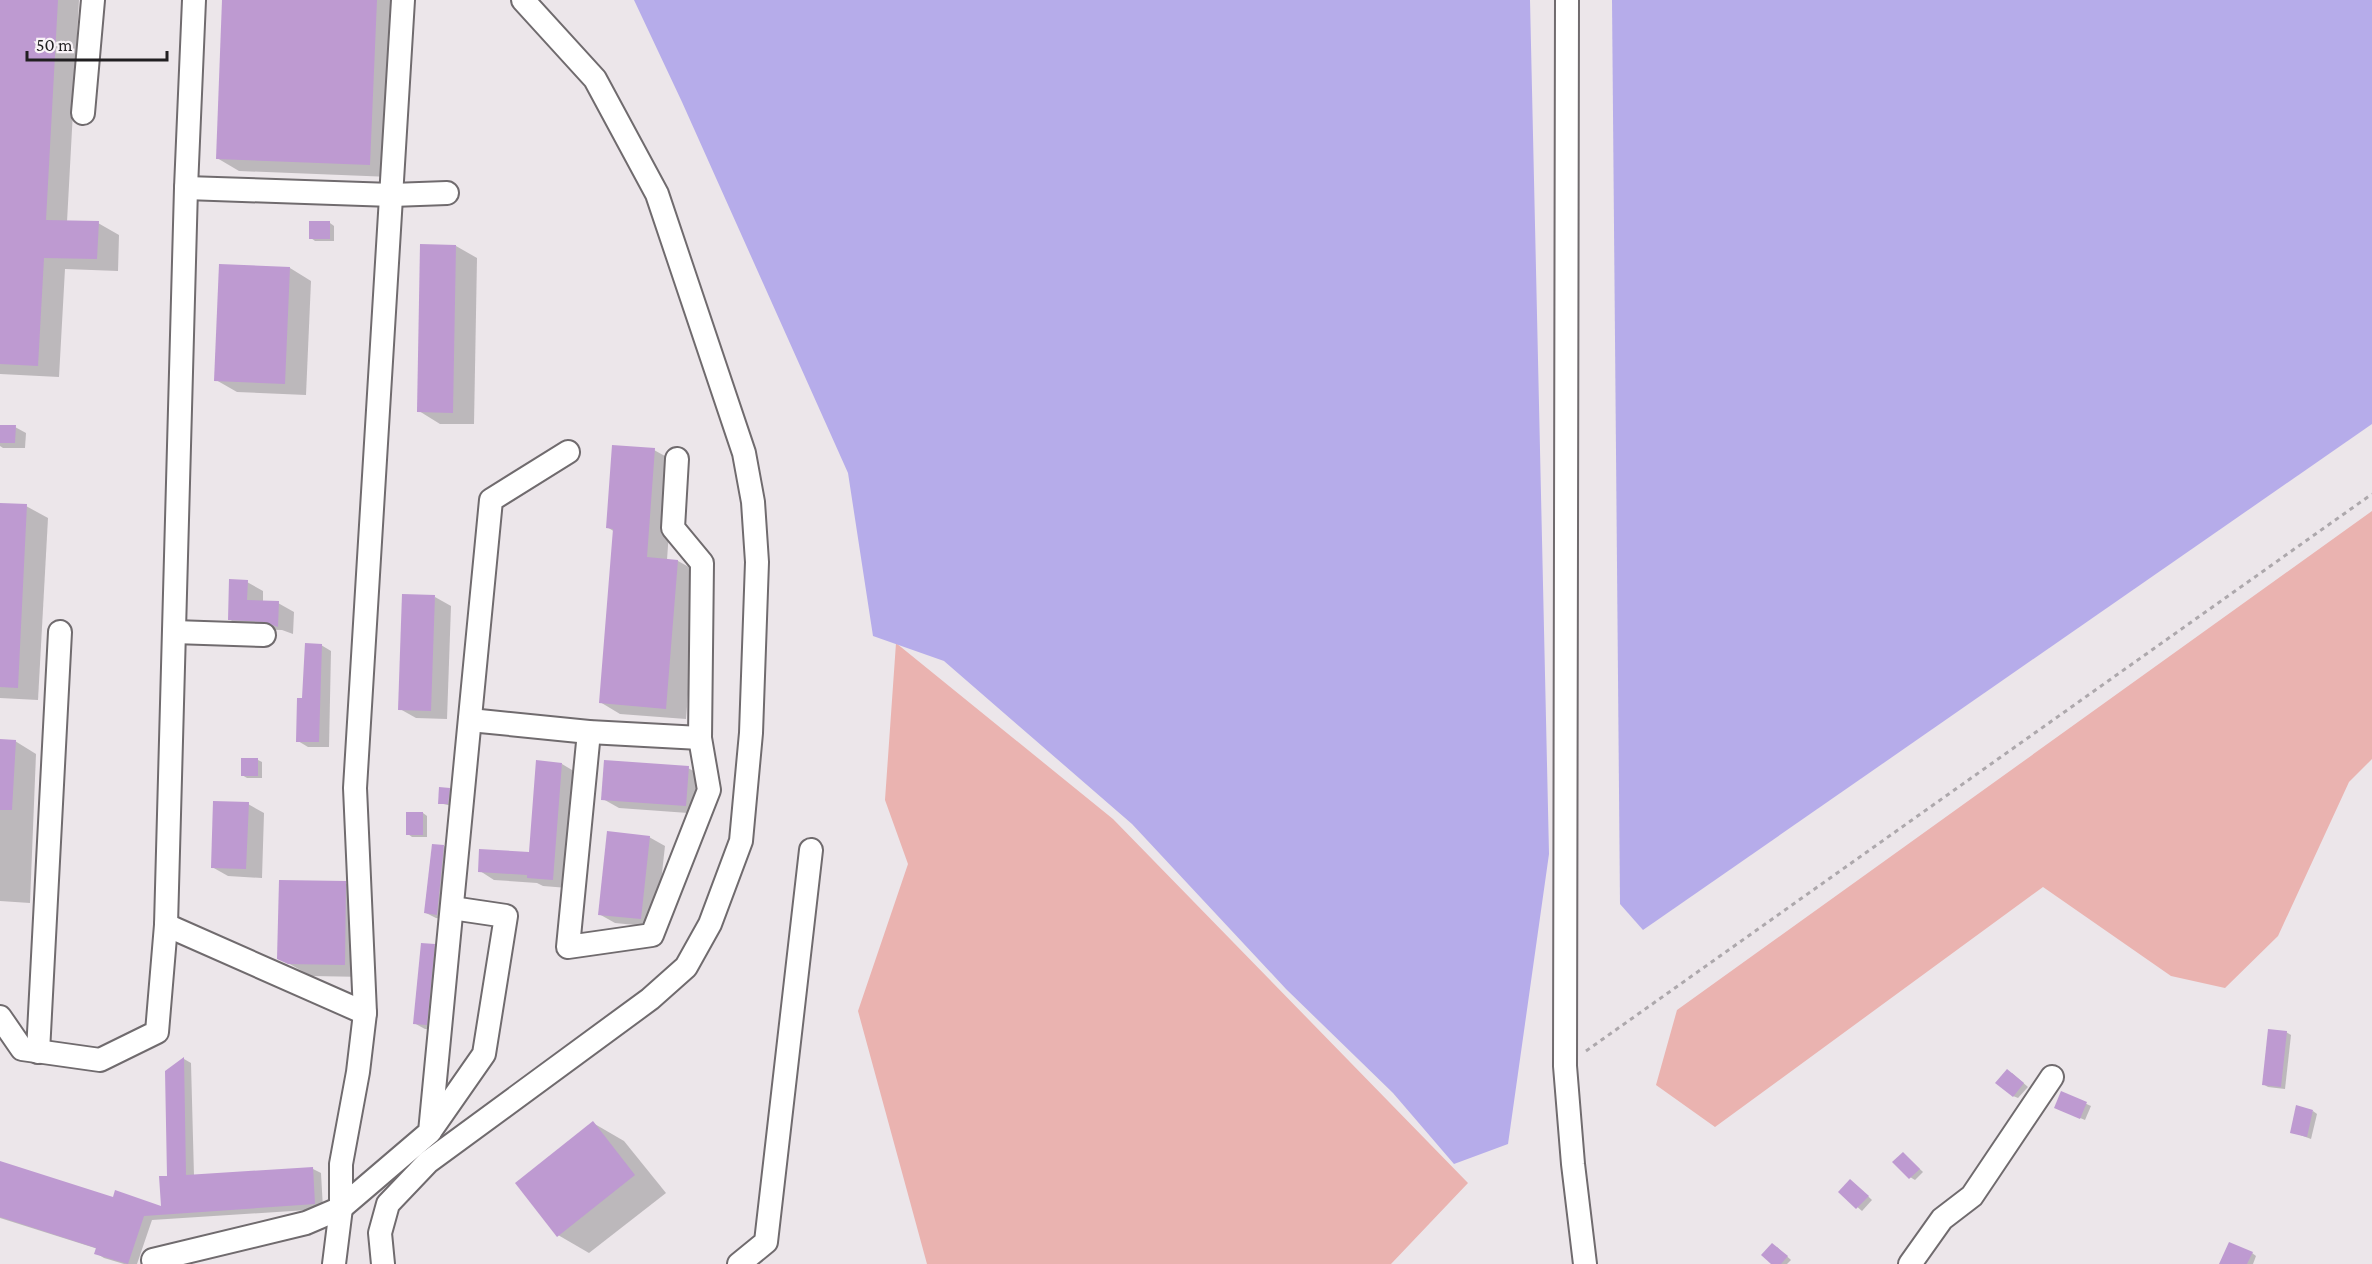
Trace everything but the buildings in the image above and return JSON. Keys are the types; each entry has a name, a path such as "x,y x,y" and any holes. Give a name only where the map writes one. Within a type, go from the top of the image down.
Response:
{"street":[{"path":"83,113 93,0"},
{"path":"0,1017 22,1049 100,1060 157,1032 166,925 186,188 194,0"},
{"path":"334,1264 341,1208 341,1164 358,1072 365,1013 354,788 403,0"},
{"path":"383,1264 380,1233 388,1204 428,1162 650,999 686,967 710,924 741,841 751,733 756,562 753,502 744,453 657,194 595,79 523,0"},
{"path":"1568,0 1565,1066 1573,1164 1585,1264"},
{"path":"186,188 392,195 447,193"},
{"path":"430,1132 491,500 568,452"},
{"path":"589,732 568,947 652,935 709,790 700,738 702,563 673,528 677,459"},
{"path":"174,632 264,635"},
{"path":"38,1052 60,633"},
{"path":"470,720 589,732 700,738"},
{"path":"739,1264 766,1242 811,850"},
{"path":"153,1260 306,1222 341,1208 430,1132 484,1054 506,916 452,908"},
{"path":"166,925 365,1013"},
{"path":"1910,1264 1942,1219 1972,1196 2052,1077"}],"path":[{"path":"1565,1066 2372,494"}],"shaded area":[{"path":"634,0 1530,0 1549,854 1508,1144 1454,1164 1393,1093 1286,989 1132,824 944,661 873,636 848,473"},
{"path":"1612,0 2372,0 2372,424 1643,930 1620,904"},
{"path":"2372,511 2372,759 2349,782 2278,936 2225,988 2171,976 2043,887 1715,1127 1656,1085 1677,1010"},
{"path":"896,643 1113,819 1468,1183 1391,1264 927,1264 858,1011 908,864 885,800"}]}
